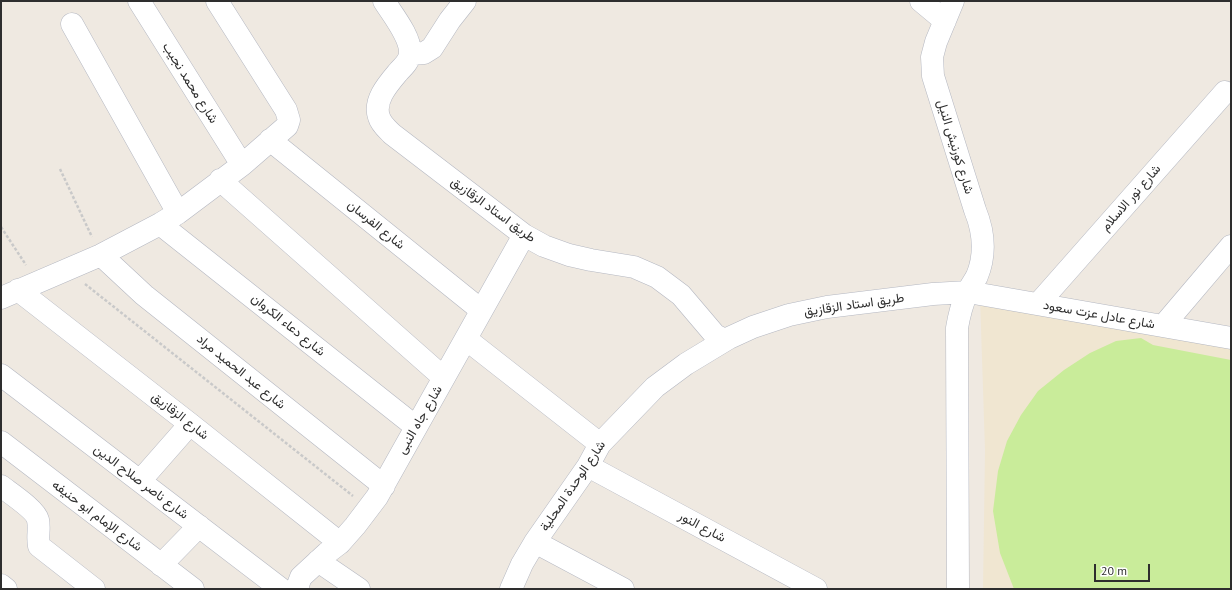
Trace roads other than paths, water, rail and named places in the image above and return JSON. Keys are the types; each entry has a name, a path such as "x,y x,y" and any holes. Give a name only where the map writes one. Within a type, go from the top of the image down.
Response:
{"street":[{"name":"شارع محمد نجيب","path":"139,1 242,165"},
{"path":"19,290 101,255 169,218 242,165 287,126 289,120 286,110 217,1"},
{"path":"384,1 410,45 410,54 424,53 432,48 450,20 465,1"},
{"path":"921,1 949,11"},
{"name":"شارع كورنيش النيل","path":"949,11 936,42 932,57 933,76 983,236 981,264 977,277 968,292 957,328 958,589"},
{"path":"72,24 169,218"},
{"name":"طريق استاد الزقازيق","path":"410,54 407,62 384,91 378,103 378,116 382,124 392,134 524,235 544,246 570,255 591,260 634,267 657,277 681,294 715,335 723,339 790,315 827,307 933,294 968,292"},
{"name":"شارع نور الاسلام","path":"1038,304 1225,92"},
{"name":"شارع الفرسان","path":"270,140 481,310"},
{"path":"220,180 444,378"},
{"name":"شارع دعاء الكروان","path":"169,218 416,427"},
{"name":"شارع جاه النبى","path":"298,589 301,577 340,543 369,508 384,486 524,235"},
{"path":"1162,326 1231,246"},
{"name":"شارع عبد الحميد مراد","path":"101,255 144,295 384,486"},
{"name":"شارع الزقازيق","path":"19,290 340,543"},
{"name":"شارع عادل عزت سعود","path":"968,292 1231,338"},
{"name":"شارع الوحدة المحلية","path":"511,589 522,564 535,542 588,466 600,444 655,387 686,364 729,338"},
{"path":"466,339 600,444"},
{"name":"شارع ناصر صلاح الدين","path":"1,375 281,589"},
{"path":"140,481 190,424"},
{"name":"شارع الإمام ابو حنيفه","path":"1,442 193,589"},
{"name":"شارع النور","path":"588,466 816,589"},
{"path":"1,486 29,508 38,518 39,524 37,538 39,546 94,589"},
{"path":"161,565 199,526"},
{"path":"535,542 624,589"},
{"path":"318,561 359,589"},
{"path":"1,585 6,589"}]}
